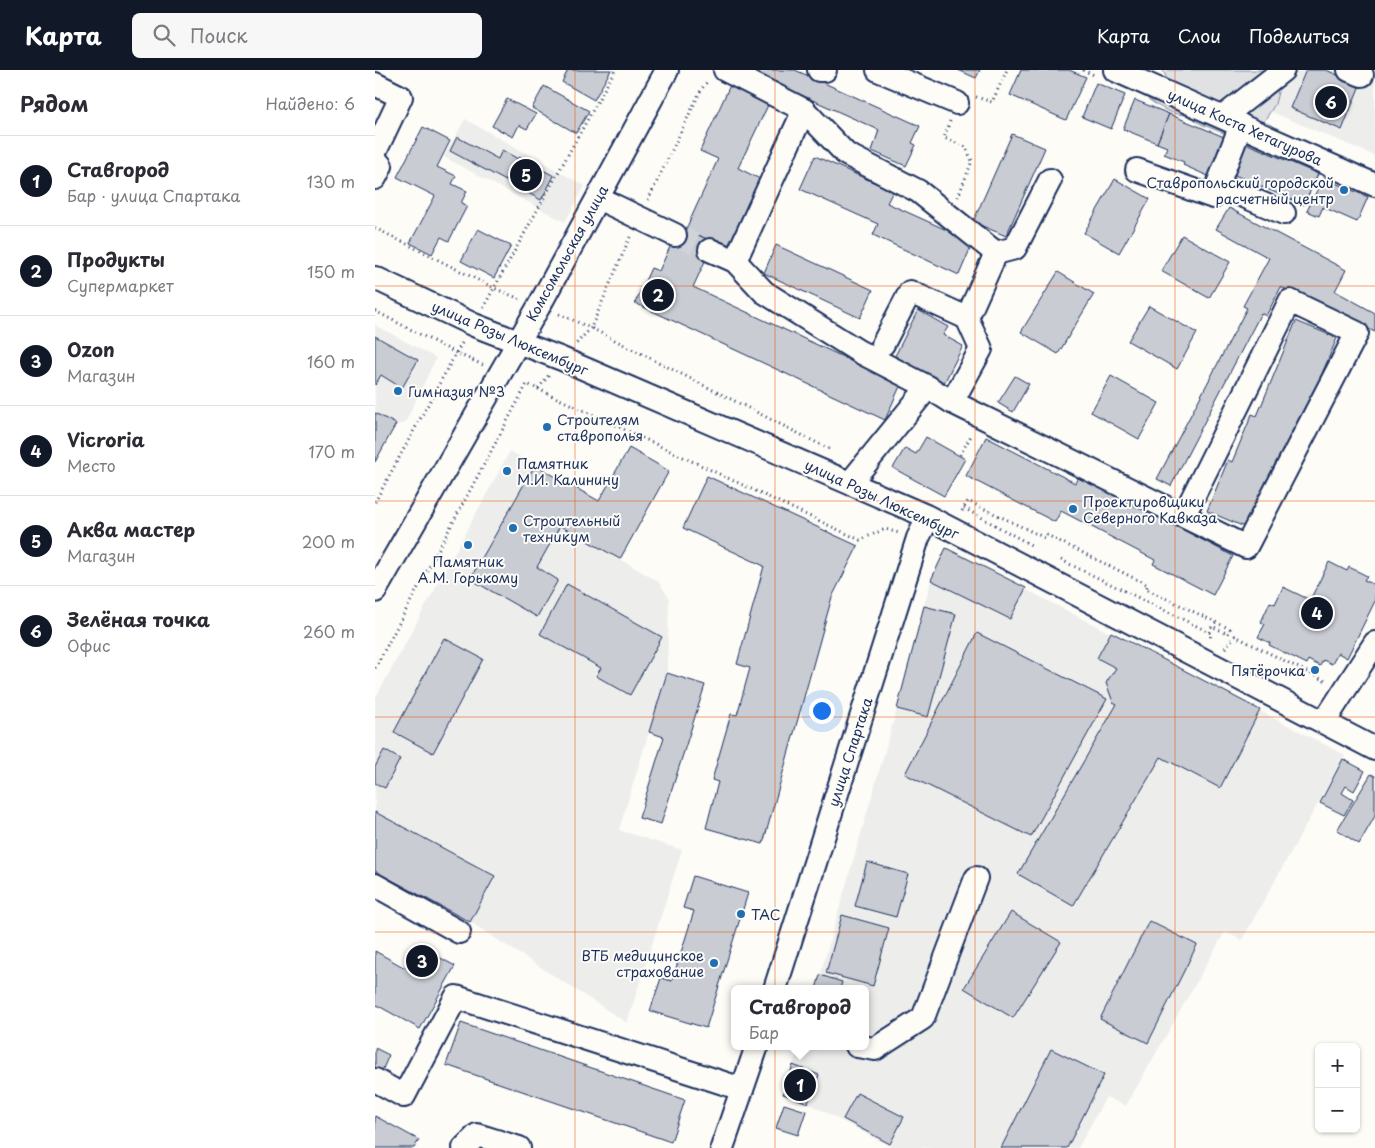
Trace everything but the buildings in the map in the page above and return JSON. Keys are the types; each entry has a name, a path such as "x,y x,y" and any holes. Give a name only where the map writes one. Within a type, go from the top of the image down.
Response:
{"street":[{"name":"Комсомольская улица","path":"375,591 499,372 518,342 667,70"},
{"path":"819,70 825,70"},
{"path":"877,70 957,103"},
{"name":"улица Коста Хетагурова","path":"1115,70 1375,185"},
{"path":"1137,170 1213,197 1218,185 1232,121 1283,70"},
{"path":"718,73 804,110 846,154 918,191 996,253"},
{"path":"375,84 401,97 375,152"},
{"path":"735,261 804,110"},
{"path":"375,159 381,166 375,178"},
{"path":"996,253 1015,248 1050,180"},
{"path":"1218,185 1284,212"},
{"path":"598,198 675,235"},
{"path":"710,250 735,261 764,292 858,351 928,387 952,402 1184,515 1245,547 1357,333 1290,301 1184,515"},
{"path":"967,318 996,253"},
{"name":"улица Розы Люксембург","path":"375,278 474,325 856,474 929,518 1375,749"},
{"path":"883,344 910,292 967,318 981,349 952,402"},
{"path":"856,474 928,387"},
{"name":"улица Спартака","path":"776,985 918,538 929,518"},
{"path":"1324,722 1375,643"},
{"path":"869,1048 875,1049 923,1018 976,878"},
{"path":"375,885 459,932"},
{"path":"375,1080 404,1096 456,998 742,1089"},
{"path":"721,1148 756,1050"},
{"path":"464,1148 477,1136 519,1148"}],"path":[{"path":"494,288 615,70"},
{"path":"950,217 972,161 967,147 944,138 957,103 969,95 992,102 1007,70"},
{"path":"718,73 701,90 639,218 591,328 856,474"},
{"path":"375,311 456,353 375,502"},
{"path":"538,389 861,540"},
{"path":"1036,548 1012,532 964,508 968,501 1045,538 1047,534 1148,586 1146,589 1230,629 1228,634 1212,626 1209,632 1210,644"},
{"path":"1053,556 1209,632"},
{"path":"1219,650 1229,644 1235,636 1313,674 1344,692"}],"shaded area":[{"path":"1163,70 1273,70 1278,92 1275,104 1265,120 1256,126 1226,134 1201,124 1196,121 1192,114 1185,115 1170,112 1149,100 1137,90 1165,84 1166,77"},
{"path":"1261,70 1375,70 1375,156 1241,99"},
{"path":"465,119 585,186 565,222 444,157"},
{"name":"Гимназия №3","path":"375,325 436,358 405,423 396,425 375,462"},
{"path":"629,448 669,471 620,559 659,582 669,598 667,673 619,830 682,850 627,1023 470,922 375,871 375,699 510,451 599,501"},
{"path":"946,548 1345,755 1242,940 1225,932 1126,1106 1106,1097 1078,1148 893,1148 808,1103 819,1075 793,1065 798,1050 869,1050 869,985 817,985 897,709 931,580"}],"tunnel":[{"path":"675,235 710,250"}],"place":[{"name":"Зелёная точка","path":"1331,102"},
{"name":"Аква мастер","path":"526,175"},
{"name":"Ставропольский городской расчетный центр","path":"1344,190"},
{"name":"Продукты","path":"658,295"},
{"name":"Гимназия №3","path":"398,391"},
{"name":"Строителям ставрополья","path":"547,427"},
{"name":"Памятник М.И. Калинину","path":"507,471"},
{"name":"Проектировщики Северного Кавказа","path":"1073,509"},
{"name":"Строительный техникум","path":"513,528"},
{"name":"Памятник А.М. Горькому","path":"468,545"},
{"name":"Vicroria","path":"1317,613"},
{"name":"Пятёрочка","path":"1315,670"},
{"name":"ТАС","path":"741,914"},
{"name":"Ozon","path":"422,961"},
{"name":"ВТБ медицинское страхование","path":"714,963"},
{"name":"Ставгород","path":"800,1085"}]}
